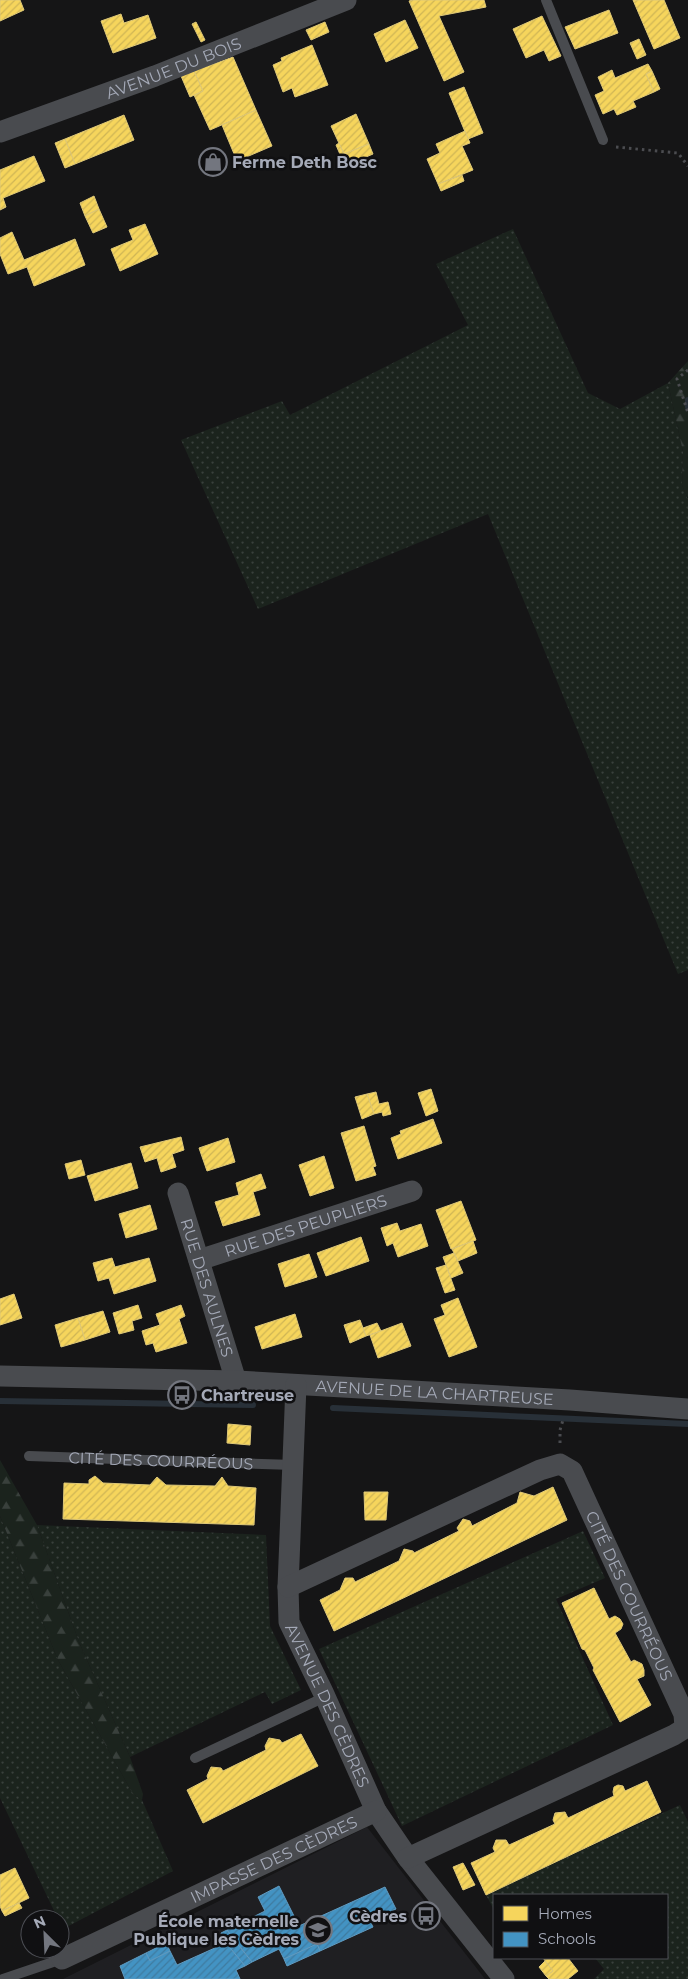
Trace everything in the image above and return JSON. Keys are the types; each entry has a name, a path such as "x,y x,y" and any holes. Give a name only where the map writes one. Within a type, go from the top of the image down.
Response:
{"street":[{"name":"AVENUE DU BOIS","path":"0,132 155,76 346,0"},
{"name":"RUE DES PEUPLIERS","path":"199,1260 412,1191"},
{"name":"RUE DES AULNES","path":"178,1193 236,1381"},
{"name":"AVENUE DE LA CHARTREUSE","path":"0,1376 236,1381 561,1399 688,1409"},
{"name":"AVENUE DES CÈDRES","path":"296,1385 288,1587 289,1622 376,1811 408,1858 504,1979"},
{"name":"CITÉ DES COURRÉOUS","path":"288,1587 540,1470 560,1464 572,1471 684,1714 685,1728 674,1735 408,1858"},
{"name":"IMPASSE DES CÈDRES","path":"70,1954 376,1811"}],"lane":[{"path":"546,0 603,140"},
{"name":"CITÉ DES COURRÉOUS","path":"29,1456 294,1465"},
{"path":"195,1758 325,1697"},
{"path":"3,1979 59,1959"}],"path":[{"path":"603,140 610,146 678,153 688,166"},
{"path":"688,370 677,379 688,413"}],"shaded area":[{"path":"367,1827 485,1979 63,1979"}],"green space":[{"path":"513,229 588,393 620,409 668,383 683,452 682,485 688,499 688,970 678,974 488,514 258,609 181,440 282,401 290,415 468,325 436,264"},
{"path":"688,361 688,499 682,485 683,452 668,383"},
{"path":"0,1460 37,1525 79,1642 130,1757 143,1794 142,1800 133,1794 58,1660 0,1516"},
{"path":"0,1516 58,1660 133,1794 142,1800 173,1871 70,1925 70,1909 53,1909 0,1798"},
{"path":"37,1525 266,1535 270,1626 301,1690 272,1704 265,1692 130,1757 79,1642"},
{"path":"583,1531 605,1578 556,1599 613,1725 402,1826 319,1649"},
{"path":"680,1805 688,1822 688,1979 594,1979 604,1969 596,1959 668,1959 668,1894 493,1894 493,1908 486,1895"}],"building: Homes":[{"path":"0,0 20,0 24,10 0,21"},
{"path":"484,0 486,7 439,16 464,72 444,81 409,1"},
{"path":"633,0 664,0 680,38 654,49"},
{"path":"609,10 618,33 575,49 565,27"},
{"path":"121,14 124,23 148,15 156,38 113,53 101,21"},
{"path":"542,16 561,56 549,61 544,50 526,58 513,29"},
{"path":"405,20 418,48 386,62 374,34"},
{"path":"196,22 205,40 201,42 192,24"},
{"path":"325,22 329,32 311,40 306,30"},
{"path":"639,39 646,55 637,59 630,43"},
{"path":"312,45 328,85 295,97 292,88 283,92 273,65 282,61 281,58"},
{"path":"233,57 256,110 210,130 194,95 203,91 194,71"},
{"path":"648,64 652,71 646,74 654,92 633,101 636,107 617,115 614,109 603,114 595,95 604,91 598,77 612,70 615,78"},
{"path":"194,71 203,91 190,97 181,76"},
{"path":"652,71 660,89 654,92 646,74"},
{"path":"464,87 483,133 468,139 449,93"},
{"path":"256,110 272,146 237,161 222,125"},
{"path":"356,114 369,144 344,154 331,126"},
{"path":"124,115 134,140 75,164 65,139"},
{"path":"465,131 470,143 462,146 473,170 438,184 427,159 440,153 436,144"},
{"path":"65,139 75,164 65,168 55,143"},
{"path":"339,143 344,154 369,144 373,154 345,166 336,145"},
{"path":"34,156 45,181 3,198 6,207 0,210 0,170"},
{"path":"462,175 464,181 441,191 438,184"},
{"path":"94,196 99,209 85,216 80,203"},
{"path":"99,209 107,227 93,233 85,216"},
{"path":"145,224 158,254 120,271 111,249 133,240 129,230"},
{"path":"12,232 24,260 75,239 85,265 34,286 27,267 8,274 0,254 0,238"},
{"path":"431,1089 438,1111 426,1116 418,1093"},
{"path":"376,1092 379,1104 388,1102 391,1114 383,1116 382,1112 374,1114 367,1094"},
{"path":"367,1094 374,1114 362,1119 355,1097"},
{"path":"433,1119 442,1143 398,1159 391,1138 401,1134 400,1131"},
{"path":"364,1126 376,1166 373,1167 376,1175 356,1181 341,1133"},
{"path":"181,1137 184,1150 172,1154 176,1167 161,1172 157,1158 145,1162 140,1147"},
{"path":"228,1138 235,1162 207,1171 199,1148"},
{"path":"324,1156 334,1188 310,1196 299,1165"},
{"path":"81,1160 85,1175 69,1179 65,1164"},
{"path":"131,1163 138,1188 95,1201 87,1176"},
{"path":"261,1174 266,1188 253,1192 260,1215 223,1226 215,1202 239,1195 236,1183"},
{"path":"461,1201 476,1240 451,1249 436,1210"},
{"path":"150,1205 157,1229 126,1238 119,1214"},
{"path":"397,1223 400,1231 421,1224 428,1246 398,1257 393,1243 387,1246 381,1228"},
{"path":"361,1237 369,1261 326,1276 317,1253"},
{"path":"473,1241 477,1253 458,1261 452,1249"},
{"path":"454,1253 463,1273 451,1278 443,1257"},
{"path":"309,1254 317,1277 285,1287 278,1264"},
{"path":"112,1258 115,1267 149,1258 156,1281 114,1294 109,1278 98,1281 93,1263"},
{"path":"446,1265 455,1290 445,1293 436,1268"},
{"path":"14,1294 22,1318 0,1325 0,1299"},
{"path":"458,1298 477,1347 449,1357 434,1319 445,1315 441,1305"},
{"path":"138,1305 142,1318 132,1321 134,1330 119,1334 113,1313"},
{"path":"181,1305 185,1316 179,1319 187,1343 156,1352 153,1343 146,1345 142,1331 160,1325 156,1314"},
{"path":"103,1311 110,1332 85,1340 78,1318"},
{"path":"295,1314 302,1337 262,1349 255,1327"},
{"path":"78,1318 85,1340 61,1347 55,1325"},
{"path":"360,1320 366,1336 350,1343 344,1325"},
{"path":"377,1323 381,1331 366,1336 363,1328"},
{"path":"402,1323 411,1346 378,1358 370,1335"},
{"path":"228,1424 251,1426 250,1445 227,1443"},
{"path":"95,1476 103,1483 150,1485 157,1477 166,1485 215,1486 222,1477 228,1486 256,1488 254,1525 63,1519 64,1483 89,1484 89,1480"},
{"path":"553,1487 567,1520 334,1631 320,1600 340,1590 345,1578 353,1578 355,1582 399,1561 404,1549 414,1553 459,1531 457,1528 463,1519 470,1521 472,1526 517,1503 520,1492 534,1496"},
{"path":"364,1492 388,1492 386,1520 365,1520"},
{"path":"594,1588 609,1619 615,1616 623,1624 621,1629 615,1633 631,1662 634,1660 642,1664 644,1676 637,1679 651,1705 620,1722 593,1670 594,1668 585,1650 582,1649 562,1603"},
{"path":"301,1734 318,1766 203,1823 187,1790 208,1779 207,1776 211,1767 221,1768 223,1771 266,1750 265,1746 269,1738 280,1740 282,1743"},
{"path":"647,1781 661,1812 486,1895 471,1863 495,1852 493,1848 496,1840 506,1840 509,1845 555,1824 553,1820 555,1813 565,1812 568,1818 614,1796 614,1787 618,1785 623,1786 625,1791"},
{"path":"463,1863 475,1885 463,1890 453,1867"},
{"path":"15,1868 29,1898 2,1911 0,1906 0,1875"},
{"path":"19,1903 22,1908 5,1916 2,1911"},
{"path":"544,1959 569,1959 578,1971 568,1979 549,1979 546,1976 553,1971"},
{"path":"545,1961 553,1971 546,1976 539,1967"}],"building: Schools":[{"path":"279,1886 299,1926 385,1887 396,1909 370,1921 373,1927 320,1951 317,1944 284,1959 279,1949 252,1962 227,1930 265,1911 258,1897"},
{"path":"227,1930 252,1962 245,1966 226,1943 221,1933"},
{"path":"166,1943 170,1951 150,1961 146,1953"},
{"path":"226,1943 245,1966 236,1970 240,1979 125,1979 120,1966 146,1953 150,1961 170,1951 177,1965"},
{"path":"317,1944 320,1951 287,1966 284,1959"}],"waterway":[{"path":"688,400 688,407"},
{"path":"0,1401 253,1405"},
{"path":"333,1408 688,1424"}],"place":[{"name":"Ferme Deth Bosc","path":"213,162"},
{"name":"Chartreuse","path":"182,1395"},
{"name":"Cèdres","path":"426,1916"},
{"name":"École maternelle Publique les Cèdres","path":"318,1930"}]}
